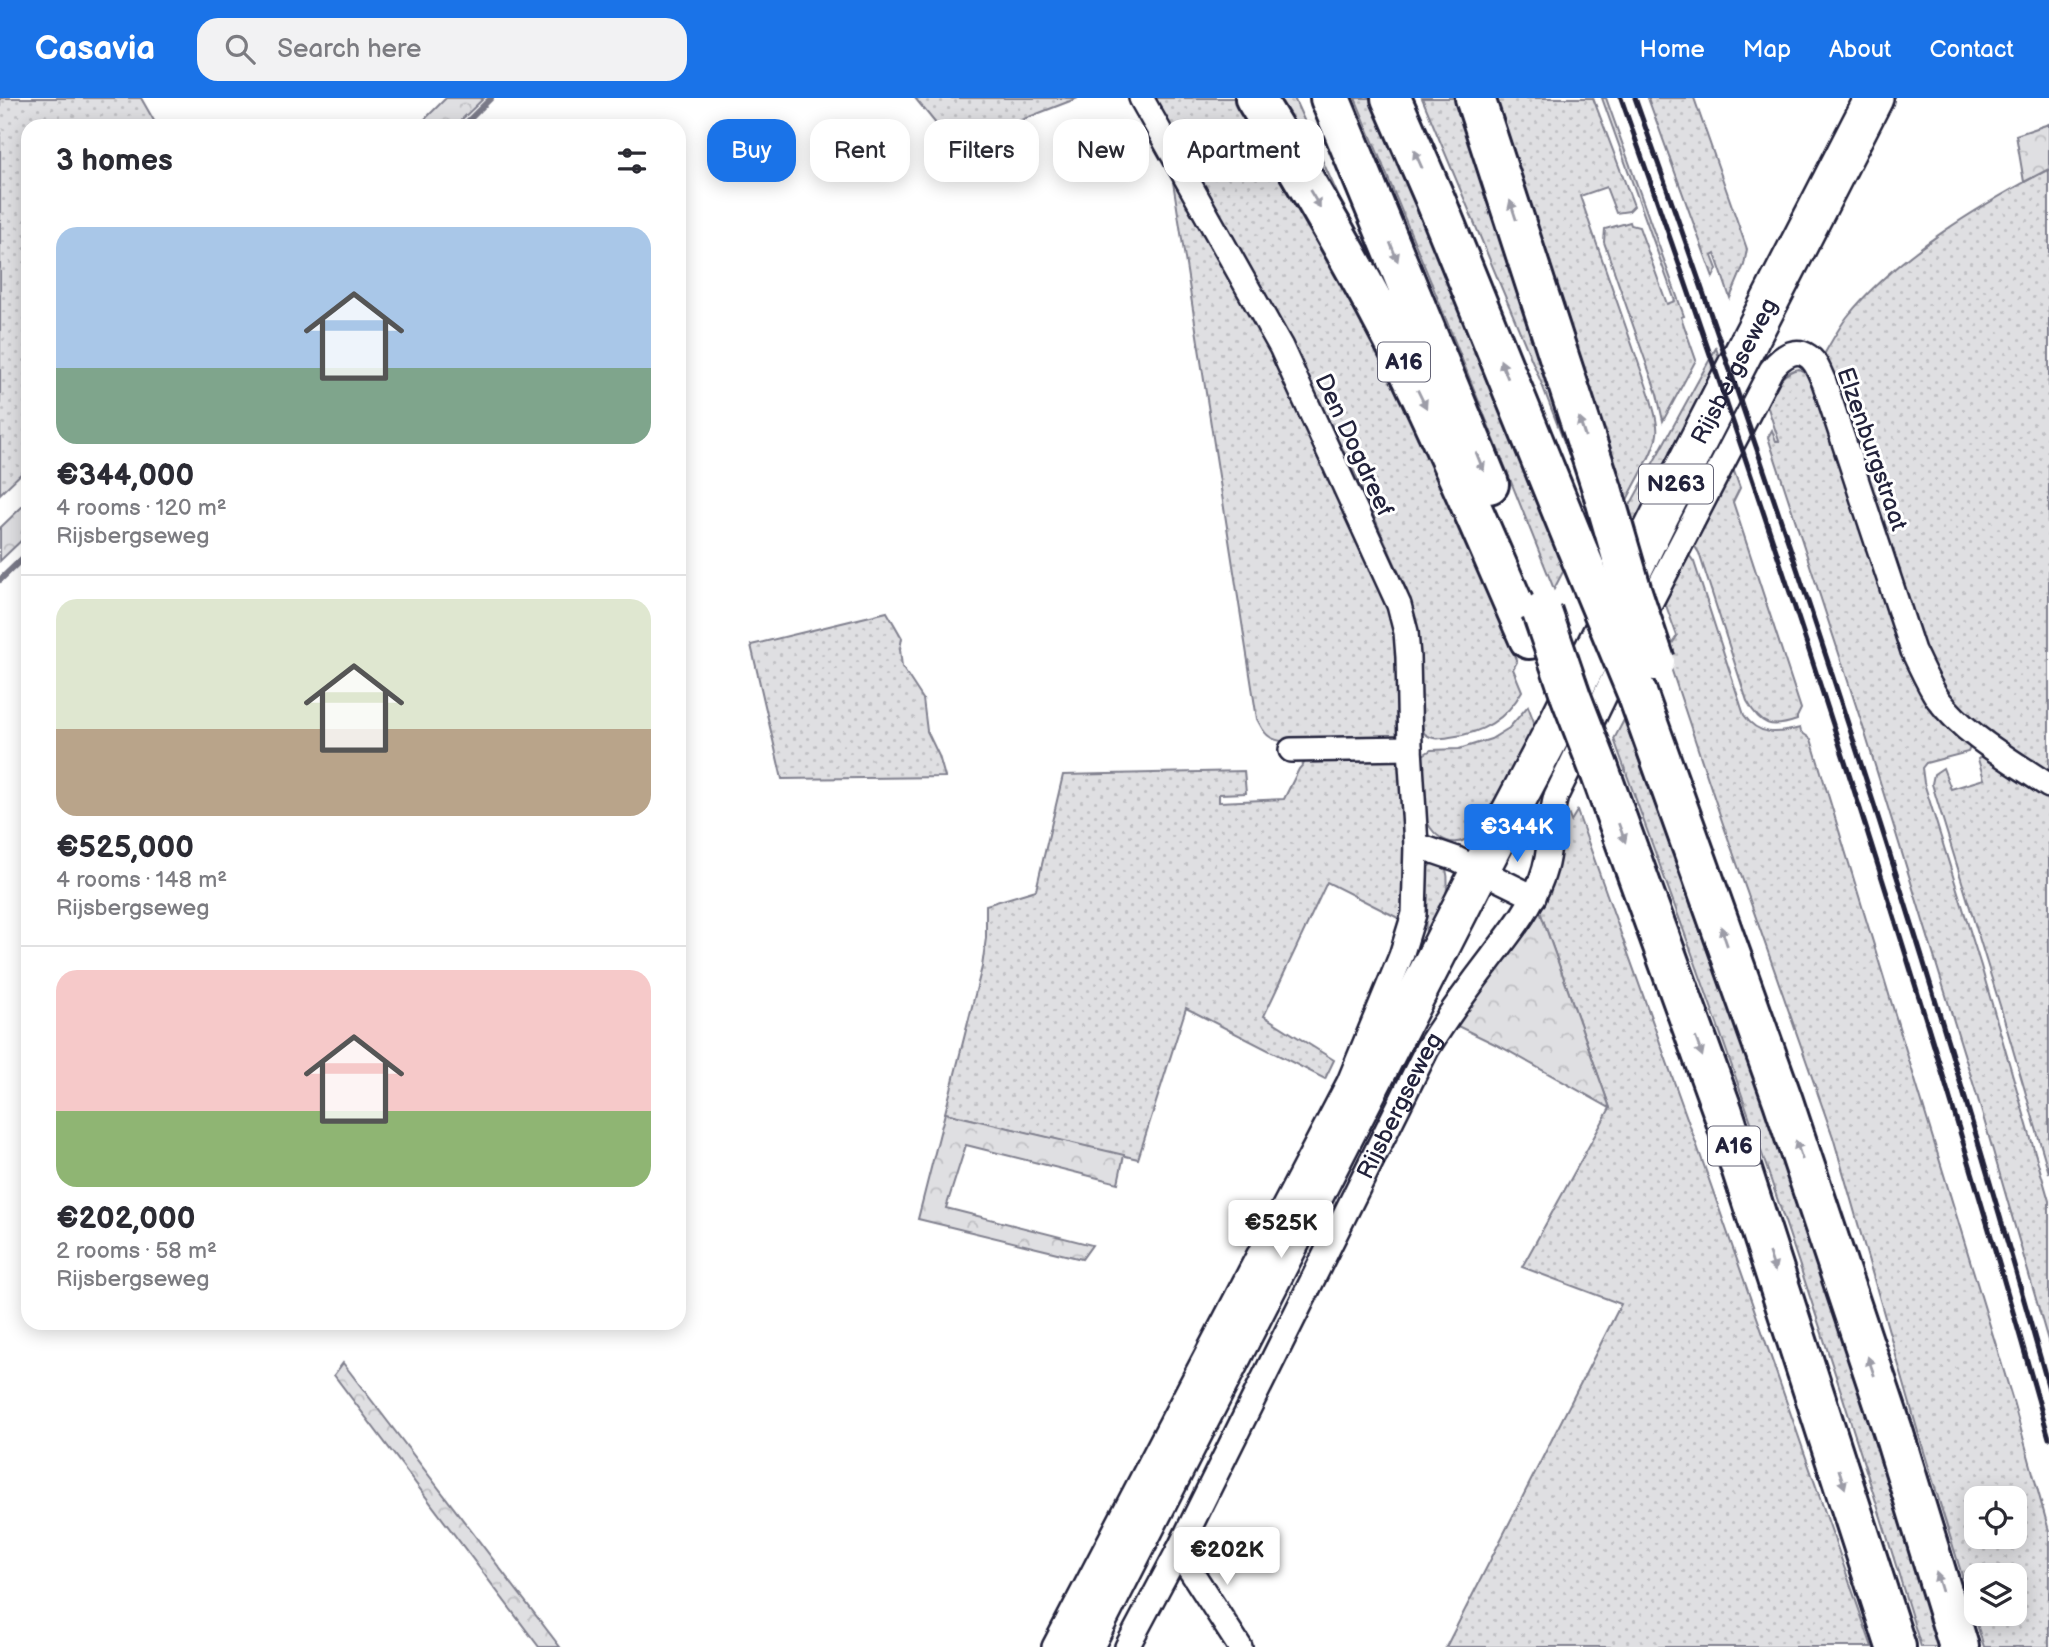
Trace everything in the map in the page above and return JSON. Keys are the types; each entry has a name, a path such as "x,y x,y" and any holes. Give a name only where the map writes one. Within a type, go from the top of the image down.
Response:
{"highway":[{"name":"A16","path":"1255,98 1348,255 1571,697 1723,1112 1896,1647"},
{"name":"A16","path":"1330,98 1535,626"},
{"name":"A16","path":"1391,98 1435,199 1576,546 1646,677"},
{"name":"A16","path":"1475,98 1603,492 1632,593 1661,758 1778,1088 1867,1352 1959,1647"}],"main road":[{"name":"Rijsbergseweg","path":"1084,1647 1874,98"}],"street":[{"name":"Den Dogdreef","path":"1141,98 1281,347 1399,605 1406,632 1408,657 1416,845"},
{"name":"Elzenburgstraat","path":"1534,897 1547,862 1551,817 1556,796 1660,582 1771,370 1780,358 1790,352 1807,356 1813,361 1824,383 1913,650 1937,697 1966,729 2049,786"},
{"path":"1292,750 1410,748"},
{"path":"1054,1647 1349,1082 1401,957 1414,914 1416,845 1439,851 1534,897"},
{"name":"Rijsbergseweg","path":"1127,1647 1427,1049 1447,1016 1522,918 1534,897"},
{"path":"1178,1550 1240,1647"}],"green space":[{"path":"0,98 141,98 153,119 21,119 21,474 0,494"},
{"path":"446,98 484,98 462,119 425,119"},
{"path":"915,98 1078,98 1024,119 932,119"},
{"path":"1152,98 1235,98 1248,119 1164,119"},
{"path":"1264,98 1294,98 1304,119 1276,119"},
{"path":"1355,98 1373,98 1566,566 1554,589 1433,287"},
{"path":"1422,98 1463,98 1586,499 1541,382"},
{"path":"1490,98 1593,98 1634,206 1629,211 1616,213 1606,187 1580,196 1656,420 1656,441 1627,500 1581,377"},
{"path":"1602,98 1606,98 1684,316 1681,317 1696,360 1663,421 1657,394 1604,242 1605,229 1630,222 1631,225 1639,227 1667,304 1675,301"},
{"path":"1648,98 1694,98 1747,249 1744,265 1730,298 1715,254 1712,256 1717,269 1713,277"},
{"path":"2049,124 2049,169 2024,182 2016,135"},
{"path":"1324,164 1400,332 1313,182 1324,182"},
{"path":"2049,169 2049,778 1978,730 1929,672 1822,358 1847,317 1889,273 1940,234"},
{"path":"1173,182 1178,182 1279,364 1395,615 1401,732 1393,738 1310,743 1279,741 1262,729 1257,719"},
{"path":"1198,182 1285,182 1379,350 1464,534 1517,662 1513,669 1522,691 1509,710 1482,729 1442,738 1433,738 1424,733 1421,721 1418,646 1407,591 1356,476 1311,386"},
{"path":"1716,348 1723,369 1637,529 1629,507"},
{"path":"1799,369 1810,375 1909,654 1971,745 1968,752 1926,763 1922,768 1924,783 1981,966 2049,1201 2049,1344 1978,1099 1864,730 1768,437 1772,430 1776,441 1779,441 1766,402 1787,373"},
{"path":"1731,463 1740,488 1733,502 1801,709 1797,720 1788,723 1773,725 1762,720 1747,701 1699,553 1694,545 1693,540"},
{"path":"21,508 21,541 0,561 0,528"},
{"path":"1686,555 1689,555 1694,562 1744,715 1755,727 1762,730 1776,732 1800,728 1801,732 1811,739 2013,1401 2049,1531 2049,1647 1984,1647 1978,1626 2027,1626 2027,1563 1964,1563 1964,1582 1833,1137 1666,653 1677,636 1663,597"},
{"path":"887,612 902,638 902,667 923,699 927,731 945,777 782,779 751,645"},
{"path":"1528,706 1537,730 1475,832 1460,841 1446,841 1434,832 1425,817 1423,755 1431,750 1459,749 1491,739 1509,728"},
{"path":"1624,720 1745,1049 1820,1268 1939,1647 1921,1647 1779,1204 1614,739"},
{"path":"1389,751 1404,761 1406,922 1327,882 1264,1016 1334,1060 1325,1079 1186,1008 1138,1159 945,1113 982,967 986,938 986,905 1036,890 1063,775 1244,771 1246,793 1219,794 1219,802 1284,799 1299,769 1307,760"},
{"path":"1984,754 2049,793 2049,1173 1932,784 1934,774 1943,768 1951,789 1984,779 1978,759"},
{"path":"1563,800 1571,821 1577,811 1872,1647 1446,1647 1621,1304 1522,1267 1610,1108 1537,903"},
{"path":"1434,863 1446,869 1448,878 1442,906 1426,940 1424,874 1426,868"},
{"path":"1537,903 1610,1108 1503,1048 1445,1020"},
{"path":"945,1113 1124,1155 1118,1183 966,1145 946,1208 1092,1245 1082,1259 918,1219"},
{"path":"343,1363 560,1647 539,1647 334,1375"}],"waterway":[{"path":"470,119 491,98"},
{"path":"0,580 21,560"}],"railway":[{"path":"1621,98 1736,430 1846,764 2001,1269 2049,1438"},
{"path":"1635,98 1746,418 1905,901 2049,1389"}]}
